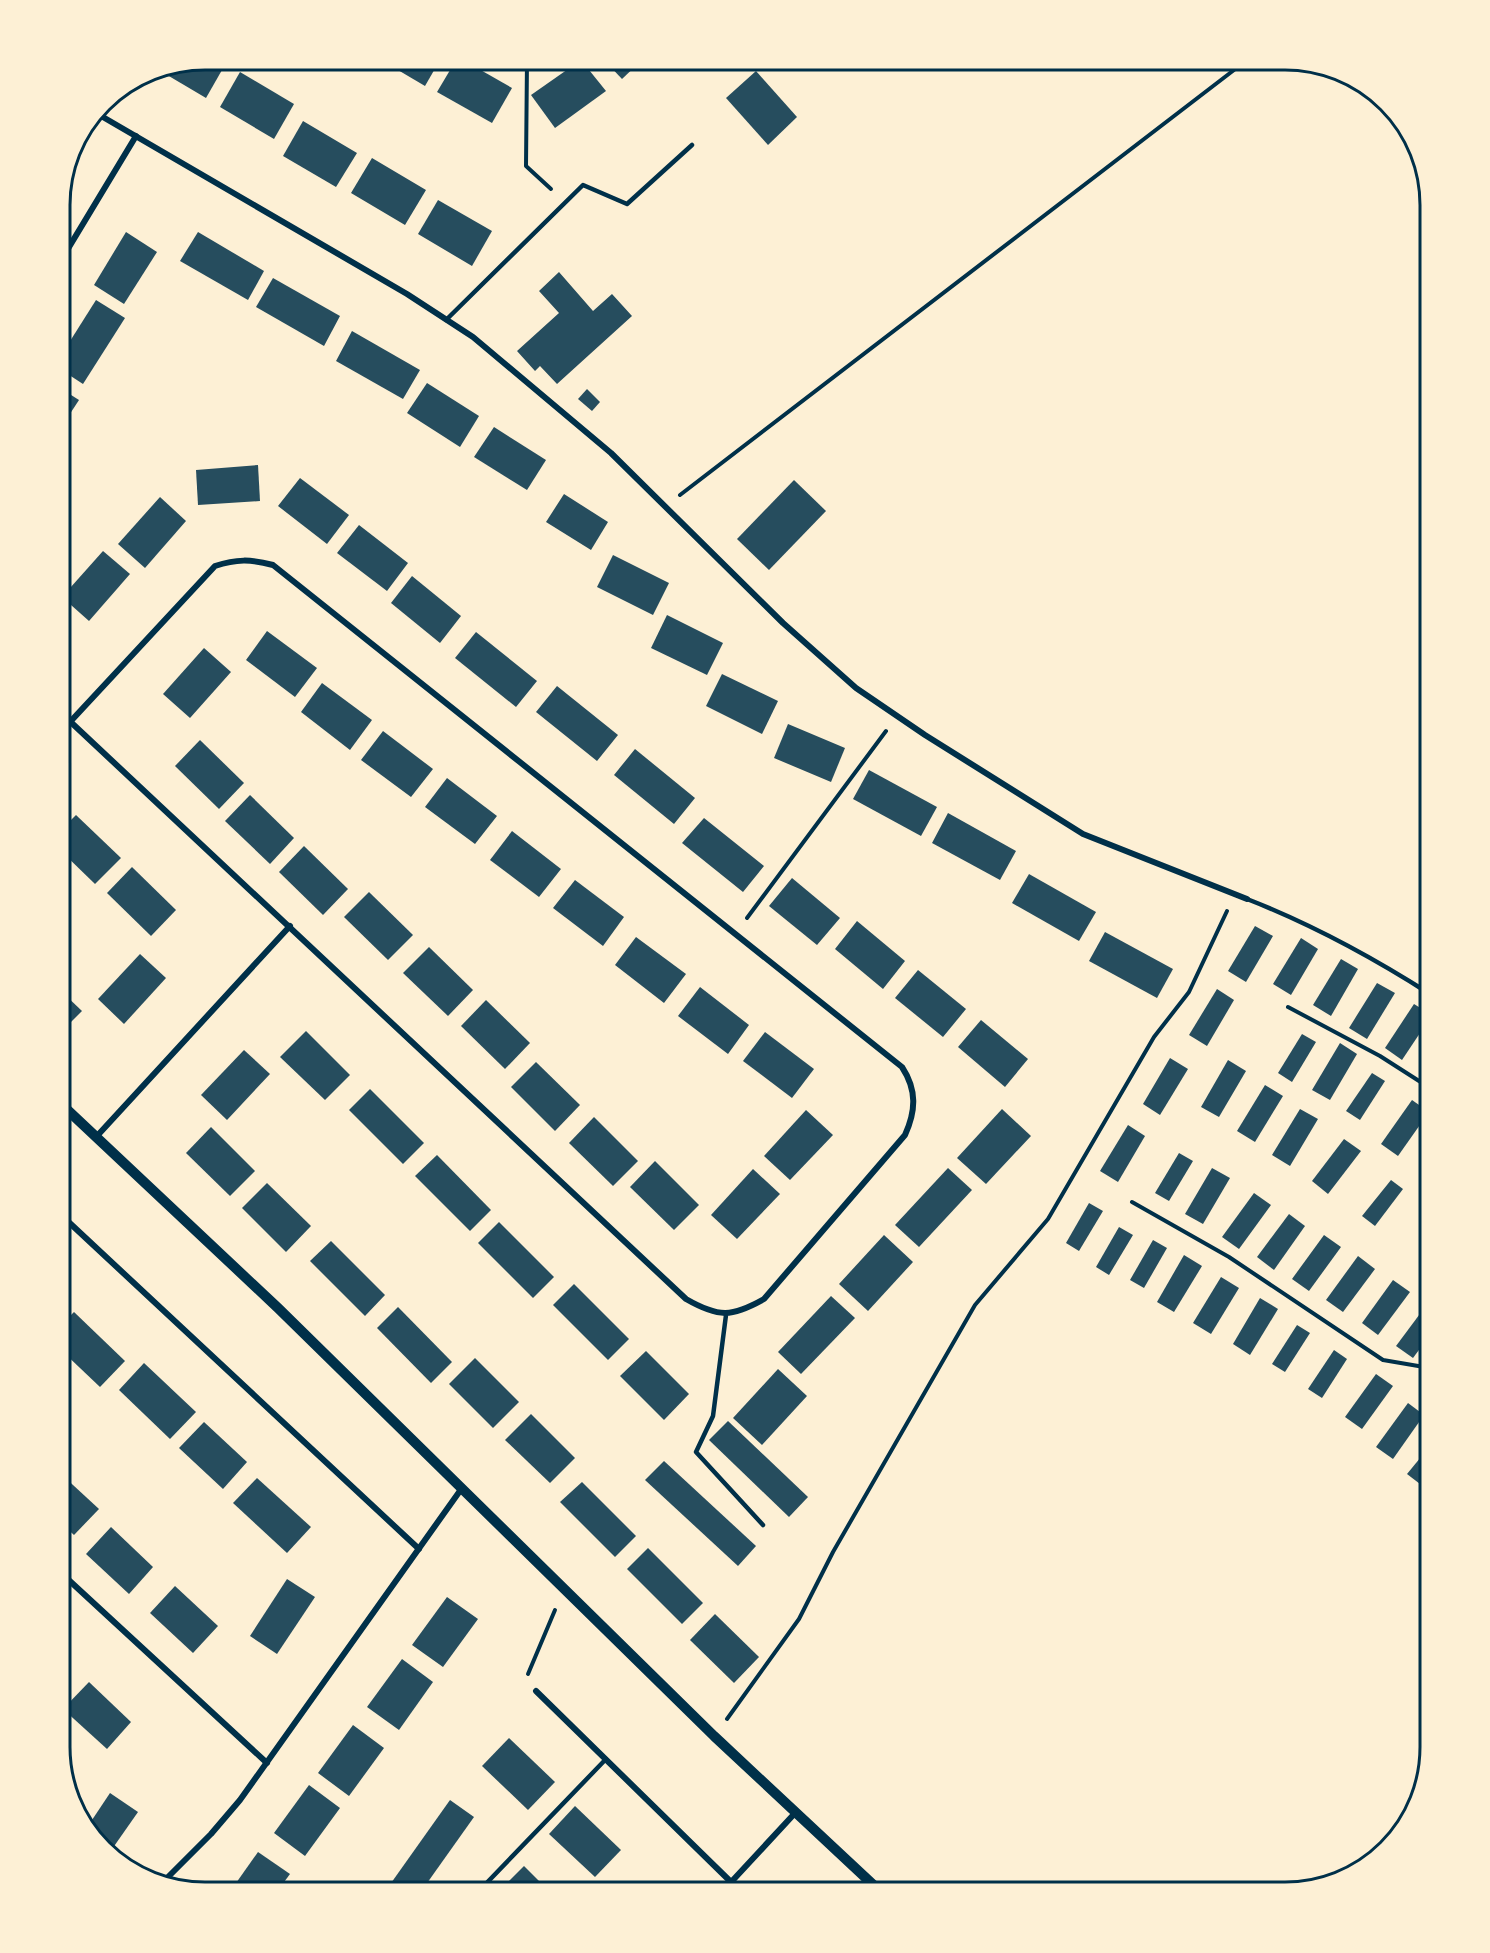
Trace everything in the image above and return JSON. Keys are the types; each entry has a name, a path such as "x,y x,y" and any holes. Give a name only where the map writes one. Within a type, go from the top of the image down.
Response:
{"street":[{"path":"103,117 473,337 611,453 783,623 856,688 1083,834 1246,899"},
{"path":"71,244 135,136"},
{"path":"71,721 215,566 235,560 254,560 273,565 902,1067 912,1082 914,1100 913,1117 905,1135 764,1299 747,1309 726,1315 707,1311 686,1299 71,723"},
{"path":"97,1136 290,926"},
{"path":"70,1112 462,1488 714,1736 870,1882"},
{"path":"70,1224 419,1549"},
{"path":"168,1877 211,1834 267,1763 462,1488"},
{"path":"70,1581 267,1763"},
{"path":"536,1691 731,1882 796,1812"}],"lane":[{"path":"446,320 583,185 627,204 692,145"},
{"path":"1246,899 1314,929 1389,968 1420,988"},
{"path":"726,1315 713,1416 696,1452 764,1525"},
{"path":"488,1882 606,1760"}],"path":[{"path":"527,71 526,166 565,202"},
{"path":"665,507 1232,71"},
{"path":"735,934 897,716"},
{"path":"714,1736 799,1619 833,1552 975,1305 1048,1219 1154,1037 1189,992 1235,895"},
{"path":"1288,1007 1380,1056 1420,1082"},
{"path":"1132,1202 1229,1257 1383,1360 1420,1366"},
{"path":"536,1691 525,1682 564,1590"}],"building":[{"path":"197,71 221,71 206,98 168,76"},
{"path":"400,71 434,71 425,86"},
{"path":"449,71 482,71 512,88 492,123 437,92"},
{"path":"565,71 590,71 606,91 555,128 531,95"},
{"path":"614,71 630,71 622,79"},
{"path":"756,71 797,117 768,145 726,98"},
{"path":"240,72 294,104 274,139 220,107"},
{"path":"303,121 357,153 336,187 283,156"},
{"path":"372,158 426,190 405,225 351,193"},
{"path":"438,200 492,231 472,266 418,234"},
{"path":"126,232 157,252 124,304 94,285"},
{"path":"198,232 264,271 248,300 180,261"},
{"path":"559,272 593,311 612,294 632,316 557,384 540,366 535,371 517,351 559,313 539,291"},
{"path":"273,278 340,316 324,346 256,307"},
{"path":"96,300 125,318 83,384 71,376 71,340"},
{"path":"352,331 420,370 403,399 336,361"},
{"path":"427,383 479,416 460,447 407,413"},
{"path":"587,389 600,402 592,411 578,399"},
{"path":"71,395 79,400 71,412"},
{"path":"494,427 546,460 527,490 474,457"},
{"path":"258,465 260,501 198,505 196,470"},
{"path":"300,478 349,515 327,544 278,506"},
{"path":"794,480 826,511 769,570 737,539"},
{"path":"564,494 608,522 591,550 546,522"},
{"path":"160,497 186,521 145,568 118,544"},
{"path":"359,525 408,563 387,591 337,553"},
{"path":"103,551 130,574 89,621 71,605 71,587"},
{"path":"613,555 669,583 653,615 597,587"},
{"path":"412,576 461,616 440,643 391,603"},
{"path":"667,615 723,643 707,675 651,648"},
{"path":"267,631 317,668 295,697 246,660"},
{"path":"476,632 537,681 516,707 455,658"},
{"path":"204,648 231,672 190,718 163,694"},
{"path":"722,674 778,701 762,734 706,706"},
{"path":"322,683 372,720 350,750 301,712"},
{"path":"557,686 618,735 597,761 536,712"},
{"path":"788,724 845,748 831,782 774,758"},
{"path":"383,731 433,769 411,797 361,760"},
{"path":"200,740 244,783 219,809 175,766"},
{"path":"635,749 695,798 674,824 614,775"},
{"path":"869,770 937,807 921,836 853,799"},
{"path":"447,778 497,816 475,844 425,807"},
{"path":"250,795 294,838 270,864 225,821"},
{"path":"948,813 1016,851 1000,880 932,843"},
{"path":"76,815 121,858 95,884 71,860 71,820"},
{"path":"704,818 764,866 743,892 682,843"},
{"path":"512,831 561,869 539,897 490,860"},
{"path":"304,846 348,889 323,915 279,872"},
{"path":"132,867 176,910 151,936 107,893"},
{"path":"1029,874 1096,912 1079,941 1012,903"},
{"path":"792,878 840,918 817,945 769,906"},
{"path":"575,880 624,917 603,946 553,908"},
{"path":"369,892 413,935 388,960 344,917"},
{"path":"857,921 905,961 883,989 835,949"},
{"path":"1255,926 1273,936 1246,982 1228,971"},
{"path":"1105,932 1173,969 1157,998 1089,961"},
{"path":"636,937 686,974 664,1003 615,965"},
{"path":"1301,938 1318,949 1291,995 1273,984"},
{"path":"429,947 473,990 448,1016 403,973"},
{"path":"140,954 166,978 124,1024 98,999"},
{"path":"1341,959 1358,969 1331,1016 1313,1005"},
{"path":"918,970 966,1009 943,1037 895,998"},
{"path":"1377,983 1395,993 1367,1039 1349,1028"},
{"path":"700,987 749,1025 728,1054 678,1016"},
{"path":"1217,989 1234,1000 1207,1046 1189,1035"},
{"path":"70,1000 82,1011 70,1023"},
{"path":"486,1000 530,1043 505,1069 461,1026"},
{"path":"1414,1004 1420,1008 1420,1033 1402,1060 1385,1048"},
{"path":"981,1020 1028,1059 1005,1087 958,1047"},
{"path":"306,1031 350,1075 325,1100 280,1057"},
{"path":"765,1032 814,1069 792,1098 743,1061"},
{"path":"1302,1034 1316,1042 1292,1082 1278,1073"},
{"path":"1340,1043 1357,1054 1330,1100 1312,1090"},
{"path":"244,1050 270,1074 227,1120 201,1095"},
{"path":"1170,1058 1188,1069 1160,1115 1143,1104"},
{"path":"1228,1060 1246,1071 1219,1117 1201,1107"},
{"path":"536,1062 580,1105 555,1131 511,1087"},
{"path":"1372,1073 1385,1081 1360,1120 1346,1111"},
{"path":"1265,1085 1283,1096 1255,1142 1237,1131"},
{"path":"370,1089 424,1143 403,1164 349,1110"},
{"path":"1412,1100 1420,1106 1420,1125 1398,1156 1381,1144"},
{"path":"1002,1109 1031,1136 986,1184 957,1158"},
{"path":"1300,1109 1318,1119 1290,1166 1272,1155"},
{"path":"806,1110 833,1135 790,1180 764,1156"},
{"path":"594,1117 638,1161 613,1186 569,1143"},
{"path":"1128,1125 1145,1136 1118,1182 1100,1171"},
{"path":"211,1127 255,1171 230,1196 186,1153"},
{"path":"1344,1139 1361,1151 1328,1194 1312,1181"},
{"path":"1179,1153 1193,1161 1169,1201 1155,1193"},
{"path":"437,1155 491,1210 470,1231 415,1176"},
{"path":"655,1161 699,1205 674,1230 630,1187"},
{"path":"948,1168 972,1190 919,1247 895,1225"},
{"path":"1212,1168 1230,1178 1203,1224 1185,1214"},
{"path":"753,1169 780,1194 737,1239 711,1215"},
{"path":"1391,1180 1403,1189 1375,1226 1362,1216"},
{"path":"267,1183 311,1226 286,1252 242,1208"},
{"path":"1254,1193 1271,1205 1239,1249 1222,1237"},
{"path":"1089,1203 1103,1211 1079,1251 1066,1243"},
{"path":"1289,1214 1305,1226 1274,1270 1257,1257"},
{"path":"499,1222 554,1277 533,1298 478,1243"},
{"path":"1119,1227 1133,1235 1109,1275 1096,1267"},
{"path":"884,1235 913,1262 868,1311 839,1284"},
{"path":"1324,1235 1341,1247 1309,1291 1292,1279"},
{"path":"1153,1240 1167,1248 1144,1288 1130,1280"},
{"path":"331,1241 385,1295 365,1316 310,1261"},
{"path":"1184,1255 1202,1266 1174,1312 1157,1302"},
{"path":"1358,1256 1375,1269 1343,1312 1326,1300"},
{"path":"1221,1277 1239,1288 1211,1334 1193,1323"},
{"path":"1393,1280 1410,1292 1378,1335 1362,1323"},
{"path":"574,1284 629,1339 608,1360 553,1305"},
{"path":"831,1296 855,1318 801,1374 778,1352"},
{"path":"1260,1298 1278,1309 1250,1355 1233,1344"},
{"path":"398,1307 452,1362 431,1383 377,1328"},
{"path":"74,1312 125,1361 100,1387 70,1359 70,1316"},
{"path":"1420,1314 1420,1349 1413,1358 1396,1346"},
{"path":"1297,1325 1310,1333 1285,1372 1272,1364"},
{"path":"1334,1350 1347,1359 1322,1398 1308,1389"},
{"path":"646,1351 689,1394 664,1420 620,1376"},
{"path":"475,1358 519,1402 493,1428 449,1384"},
{"path":"144,1363 196,1412 170,1439 119,1390"},
{"path":"778,1369 807,1396 762,1445 733,1418"},
{"path":"1376,1374 1393,1386 1362,1429 1345,1417"},
{"path":"1408,1403 1420,1412 1420,1421 1393,1459 1376,1447"},
{"path":"531,1414 575,1458 550,1483 505,1440"},
{"path":"728,1421 808,1497 789,1517 709,1440"},
{"path":"204,1422 247,1462 223,1489 179,1448"},
{"path":"1420,1458 1420,1484 1407,1474"},
{"path":"664,1461 756,1546 738,1566 645,1480"},
{"path":"257,1478 311,1527 287,1553 233,1503"},
{"path":"70,1482 99,1509 74,1535 70,1531"},
{"path":"582,1482 636,1536 615,1557 560,1502"},
{"path":"111,1527 153,1567 129,1594 86,1554"},
{"path":"648,1548 703,1603 682,1624 627,1569"},
{"path":"287,1579 315,1597 277,1654 250,1636"},
{"path":"175,1586 218,1626 193,1653 150,1613"},
{"path":"447,1597 478,1619 443,1667 412,1645"},
{"path":"715,1614 759,1657 734,1683 690,1640"},
{"path":"402,1659 433,1682 399,1730 367,1707"},
{"path":"89,1682 131,1722 107,1749 70,1715 70,1702"},
{"path":"353,1725 384,1748 349,1796 318,1773"},
{"path":"509,1738 555,1782 528,1810 482,1766"},
{"path":"309,1785 340,1808 305,1856 274,1833"},
{"path":"110,1793 138,1812 114,1847 92,1821"},
{"path":"450,1800 474,1817 428,1882 392,1882"},
{"path":"575,1806 621,1850 595,1877 549,1834"},
{"path":"258,1852 290,1874 284,1882 237,1882"},
{"path":"524,1866 540,1882 508,1882"}]}
